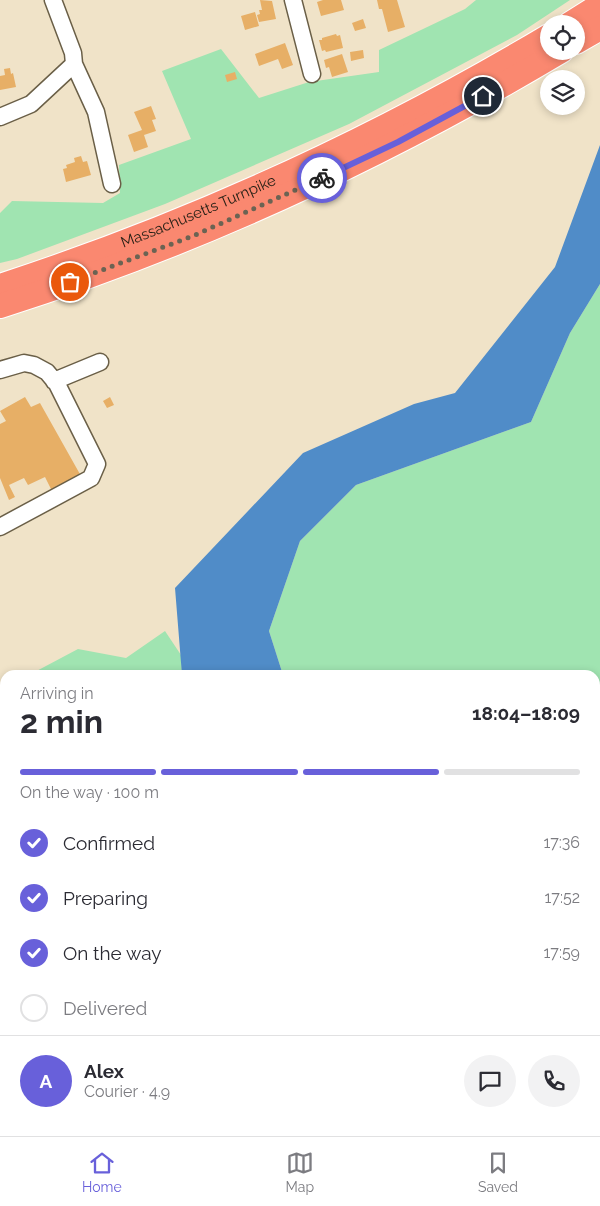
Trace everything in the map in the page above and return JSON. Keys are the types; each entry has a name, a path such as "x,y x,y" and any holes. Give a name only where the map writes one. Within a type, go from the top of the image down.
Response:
{"highway":[{"path":"584,15 600,5"},
{"path":"585,37 600,28"},
{"name":"Massachusetts Turnpike","path":"0,286 138,236 271,180 422,107 540,41"},
{"name":"Massachusetts Turnpike","path":"0,306 101,271 193,236 264,205 398,142 517,78 546,60"}],"street":[{"path":"53,0 72,53 74,64 96,112 112,184"},
{"path":"293,0 312,74"},
{"path":"0,117 31,104 74,64"},
{"path":"54,381 100,362"},
{"path":"0,370 24,363 34,365 47,372 54,381 96,460 97,468 91,478 0,527"}],"green space":[{"path":"476,0 570,0 547,15 540,15 540,20 517,35 349,124 165,204 17,259 0,263 0,213 12,201 103,203 120,193 119,165 191,139 162,71 221,49 259,98 309,82 379,72 379,50 465,9"},
{"path":"600,284 600,670 281,670 269,631 300,541 356,485 531,422 570,333"},
{"path":"165,631 181,655 182,670 38,670 78,649 126,658"}],"water":[{"path":"600,145 600,284 570,333 531,422 356,485 300,541 269,631 281,670 182,670 175,588 303,453 414,404 455,393 555,267"}],"building":[{"path":"260,0 272,1 276,19 259,22 257,15 260,14 259,10 262,10"},
{"path":"341,0 344,10 321,16 317,2"},
{"path":"377,0 397,0 405,27 388,32 382,9 379,9"},
{"path":"255,12 259,26 245,30 241,16"},
{"path":"363,19 366,28 355,31 352,23"},
{"path":"336,34 337,36 340,35 343,48 326,52 325,50 322,51 319,40"},
{"path":"285,43 293,65 282,69 278,59 259,66 255,54"},
{"path":"363,50 364,58 351,61 350,52"},
{"path":"342,54 348,72 332,77 329,67 326,68 324,60"},
{"path":"10,68 16,87 0,90 0,76 5,75 4,69"},
{"path":"235,72 237,79 227,82 225,75"},
{"path":"151,106 156,119 152,120 156,131 144,135 148,147 134,152 128,135 142,130 134,112"},
{"path":"81,156 83,162 87,161 91,175 66,182 63,169 67,168 66,165 75,162 74,158"},
{"path":"25,397 31,407 40,403 81,476 52,491 45,477 28,485 24,478 9,485 15,497 9,500 0,478 0,424 6,421 0,411"},
{"path":"110,397 114,405 107,408 103,401"}],"way so far":[{"path":"70,282 193,236 322,178"}],"route":[{"path":"322,178 398,142 483,96"}]}
